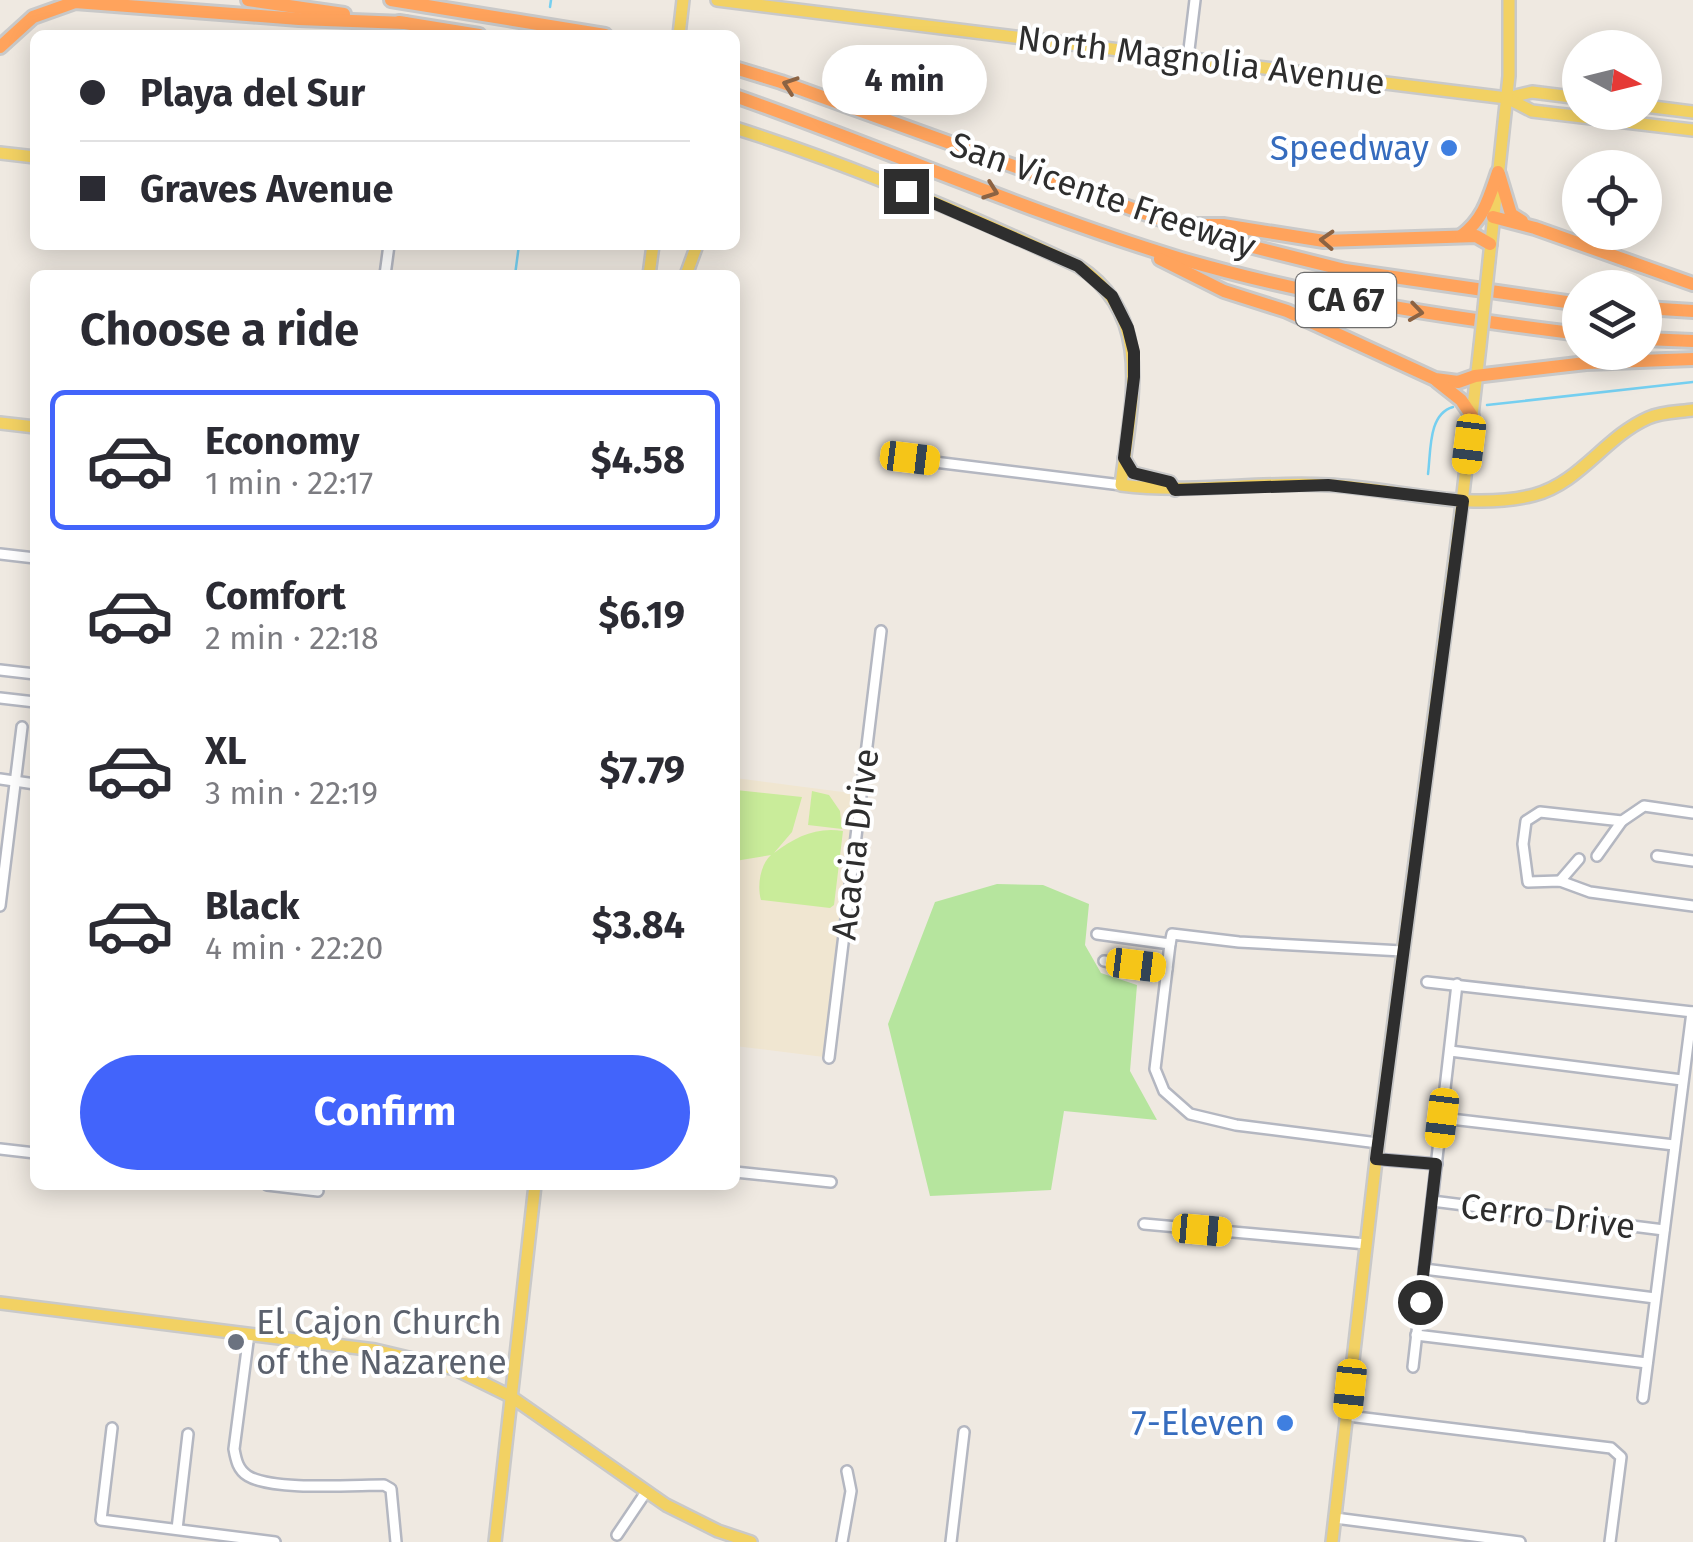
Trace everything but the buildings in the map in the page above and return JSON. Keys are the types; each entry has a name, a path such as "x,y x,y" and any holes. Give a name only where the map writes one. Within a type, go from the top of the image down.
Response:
{"highway":[{"path":"248,0 449,30"},
{"path":"391,0 577,30"},
{"path":"436,0 468,11"},
{"path":"0,47 33,17 75,2 406,23"},
{"name":"San Vicente Freeway","path":"740,69 1177,226 1345,270 1562,301"},
{"name":"San Vicente Freeway","path":"740,98 1118,238 1209,266 1388,308 1562,332"},
{"path":"1459,237 1477,224 1498,172"},
{"path":"1498,172 1511,214 1535,228"},
{"path":"1493,218 1535,228 1693,284"},
{"path":"1177,226 1223,225 1324,241 1476,236 1490,244"},
{"path":"1118,238 1224,290 1287,311 1435,379 1461,400 1472,416"},
{"path":"1662,309 1693,311"},
{"path":"1662,339 1693,340"},
{"path":"1435,379 1458,382 1476,376 1586,363 1693,359"}],"main road":[{"path":"680,30 683,0"},
{"name":"North Magnolia Avenue","path":"717,0 1507,98 1532,111 1693,130"},
{"path":"1332,1542 1402,950 1463,501 1507,98 1509,0"},
{"name":"North Magnolia Avenue","path":"1507,98 1532,92 1562,96"},
{"path":"1662,108 1693,112"},
{"path":"740,130 937,203 1090,274 1117,304 1131,340 1134,377 1120,485 1175,490 1317,484 1463,501 1507,501 1539,494 1561,483 1648,418 1693,410"},
{"path":"0,153 30,156"},
{"path":"0,423 30,426"},
{"path":"1124,458 1133,473 1170,482 1175,490"},
{"path":"495,1542 535,1190"},
{"path":"0,1303 422,1359 455,1369 510,1396 646,1492 718,1531 751,1542"}],"street":[{"path":"1188,58 1195,0"},
{"path":"910,458 1120,485"},
{"path":"0,554 30,557"},
{"name":"Acacia Drive","path":"829,1058 881,631"},
{"path":"0,670 30,673"},
{"path":"0,698 30,701"},
{"path":"0,906 22,727"},
{"path":"0,780 30,783"},
{"path":"1597,856 1622,821 1644,806 1693,813"},
{"path":"1622,821 1540,812 1530,816 1523,844 1528,882 1560,881 1584,890 1693,906"},
{"path":"1657,856 1693,860"},
{"path":"1560,881 1579,859"},
{"path":"1096,934 1170,944"},
{"path":"1378,1142 1236,1126 1190,1114 1164,1091 1156,1069 1170,944 1172,934 1289,946 1402,950"},
{"path":"1104,961 1167,969"},
{"path":"1427,982 1692,1012 1643,1398"},
{"path":"1412,1367 1458,984"},
{"path":"1450,1052 1682,1080"},
{"path":"1442,1118 1674,1145"},
{"path":"0,1149 30,1152"},
{"path":"1376,1159 1436,1164"},
{"path":"740,1173 831,1182"},
{"path":"309,1190 318,1191"},
{"name":"Cerro Drive","path":"1432,1202 1664,1230"},
{"path":"1144,1224 1366,1244"},
{"path":"1424,1270 1655,1298"},
{"path":"249,1334 234,1449 238,1466 247,1476 285,1484 391,1488 396,1542"},
{"path":"1416,1335 1647,1363"},
{"path":"1348,1416 1611,1448 1621,1457 1610,1542"},
{"path":"112,1428 101,1520 275,1542"},
{"path":"951,1542 964,1432"},
{"path":"177,1529 188,1434"},
{"path":"842,1542 852,1490 848,1471"},
{"path":"617,1534 646,1492"},
{"path":"1335,1518 1520,1542"}],"shaded area":[{"path":"740,779 858,794 824,1057 740,1047"}],"green space":[{"path":"740,790 802,797 792,832 774,853 806,834 843,831 834,905 830,908 761,900 760,876 771,855 740,860"},
{"path":"812,791 829,795 840,811 842,829 808,825"},
{"path":"997,884 1043,885 1089,904 1085,945 1101,973 1137,985 1130,1071 1157,1120 1064,1111 1051,1190 930,1196 888,1024 935,902"}],"waterway":[{"path":"550,7 551,0"},
{"path":"516,270 518,250"},
{"path":"1487,405 1693,382"},
{"path":"1428,474 1435,425 1453,407"}],"place":[{"name":"Speedway","path":"1449,148"},
{"name":"El Cajon Church of the Nazarene","path":"236,1342"},
{"name":"7-Eleven","path":"1285,1423"}],"route":[{"path":"906,191 1078,266 1112,296 1128,328 1134,352 1124,458 1133,473 1170,482 1175,490 1306,484 1463,501 1376,1159 1436,1164 1420,1302"}]}
